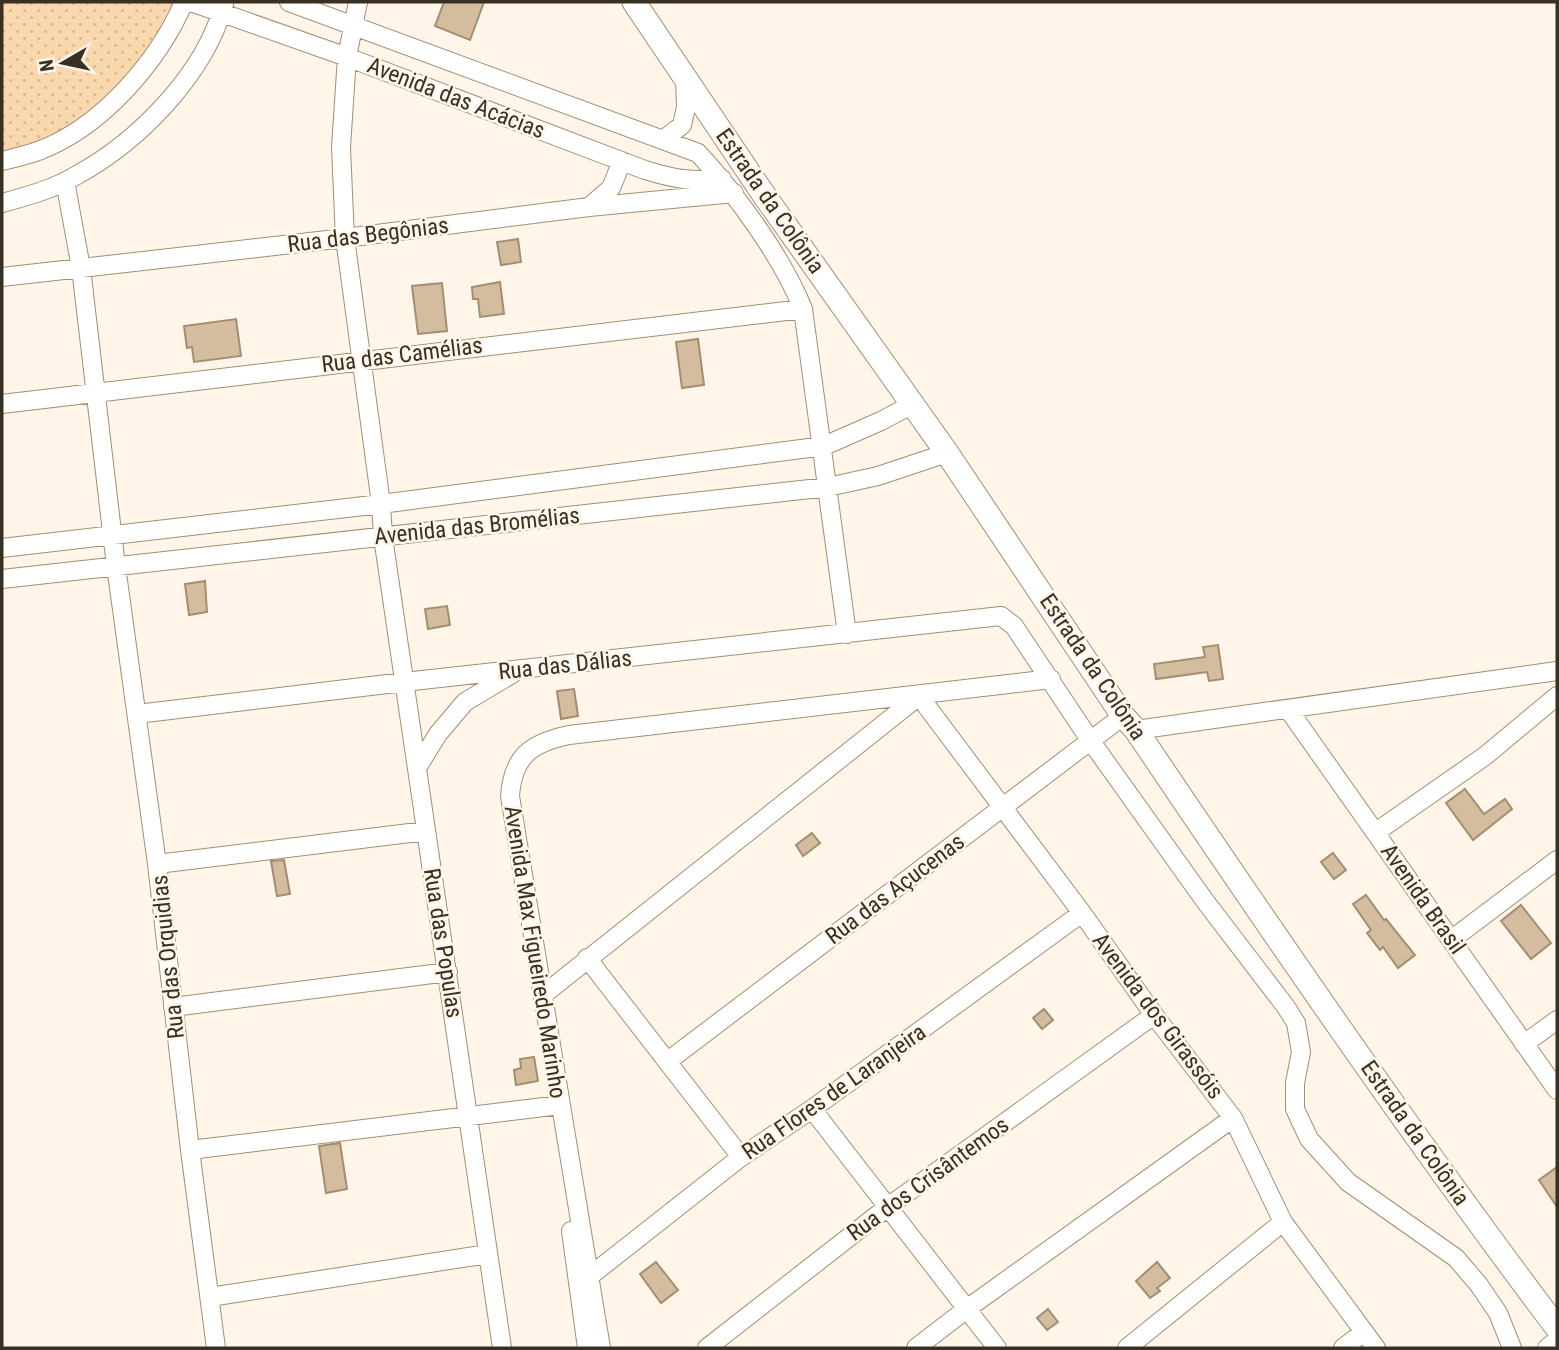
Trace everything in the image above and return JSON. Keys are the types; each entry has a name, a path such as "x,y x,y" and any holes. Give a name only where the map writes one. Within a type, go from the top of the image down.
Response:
{"main road":[{"name":"Estrada da Colônia","path":"634,2 764,195 947,453 1246,893 1439,1167 1557,1328"}],"street":[{"path":"2,161 40,150 79,128 109,105 152,57 184,2"},
{"name":"Avenida das Acácias","path":"191,2 223,8 674,179 728,186"},
{"name":"Avenida das Acácias","path":"289,2 698,153 728,186"},
{"name":"Rua das Populas","path":"358,2 347,57 341,148 345,238 381,504 383,537 502,1348"},
{"path":"2,203 65,181 100,162 124,144 166,104 200,56 223,8"},
{"path":"663,140 682,125 686,107 685,78"},
{"path":"589,206 611,188 622,161"},
{"name":"Rua das Orquidias","path":"65,181 81,268 116,566 157,864 216,1348"},
{"path":"728,186 779,264 803,309 848,635"},
{"name":"Rua das Begônias","path":"2,277 345,238 728,186"},
{"name":"Rua das Camélias","path":"2,404 803,309"},
{"name":"Avenida das Bromélias","path":"2,548 381,504 824,446 913,404"},
{"name":"Avenida das Bromélias","path":"2,579 828,487 878,476 947,453"},
{"name":"Rua das Dálias","path":"137,714 519,669 848,635 994,615 1001,616 1014,626 1051,679"},
{"path":"417,768 450,717 465,702 519,669"},
{"path":"1130,723 1288,709 1557,671"},
{"path":"1051,679 1090,740 1296,1023 1301,1052 1295,1083 1295,1109 1309,1139 1348,1182 1456,1258 1479,1284 1498,1313 1512,1348"},
{"name":"Avenida Max Figueiredo Marinho","path":"601,1348 590,1276 556,1106 543,995 510,796 511,779 519,760 545,740 569,735 1051,679"},
{"path":"543,995 919,696"},
{"name":"Avenida dos Girassóis","path":"919,696 1082,912 1154,1015 1234,1118 1283,1222 1376,1348"},
{"path":"1376,832 1485,756 1557,696"},
{"name":"Avenida Brasil","path":"1288,709 1557,1090"},
{"name":"Rua das Açucenas","path":"668,1061 1090,740 1130,723"},
{"path":"157,864 426,831"},
{"path":"1451,940 1557,860"},
{"name":"Rua Flores de Laranjeira","path":"590,1276 741,1157 812,1109 1082,912"},
{"path":"587,958 741,1157"},
{"path":"173,1007 448,972"},
{"name":"Rua dos Crisântemos","path":"707,1348 890,1206 1154,1015"},
{"path":"1524,1044 1557,1020"},
{"path":"190,1150 556,1106 587,1348"},
{"path":"812,1109 890,1206 997,1348"},
{"path":"915,1348 1234,1118"},
{"path":"1127,1348 1283,1222"},
{"path":"209,1297 488,1254"},
{"path":"1343,1348 1364,1332"},
{"path":"1547,1348 1557,1340"}],"shaded area":[{"path":"2,2 173,2 157,38 111,97 67,127 2,153"}],"building":[{"path":"444,2 484,2 470,40 435,26"},
{"path":"518,239 521,262 501,265 497,242"},
{"path":"500,282 504,314 480,317 478,299 473,299 472,287"},
{"path":"442,283 447,331 418,334 412,286"},
{"path":"236,319 241,356 194,362 192,347 187,348 184,326"},
{"path":"698,339 704,385 682,388 676,342"},
{"path":"205,581 207,612 189,615 185,584"},
{"path":"447,606 450,625 428,629 425,609"},
{"path":"1218,645 1223,679 1209,681 1207,672 1156,679 1154,664 1205,657 1203,647"},
{"path":"574,689 578,716 561,719 557,691"},
{"path":"1465,789 1484,814 1505,799 1512,809 1473,840 1446,803"},
{"path":"812,833 820,843 803,856 796,845"},
{"path":"1333,853 1346,870 1334,879 1321,862"},
{"path":"284,860 290,894 277,896 271,861"},
{"path":"1366,895 1415,955 1398,968 1383,947 1380,950 1367,933 1371,930 1353,904"},
{"path":"1521,905 1551,943 1531,959 1501,921"},
{"path":"1044,1009 1053,1020 1042,1029 1033,1018"},
{"path":"534,1057 538,1081 516,1085 514,1070 521,1068 520,1059"},
{"path":"340,1143 347,1189 326,1193 319,1146"},
{"path":"1557,1167 1557,1207 1539,1180"},
{"path":"656,1262 678,1290 661,1303 640,1274"},
{"path":"1157,1262 1170,1278 1157,1288 1160,1291 1150,1298 1136,1281"},
{"path":"1048,1309 1058,1322 1047,1330 1037,1318"}]}
